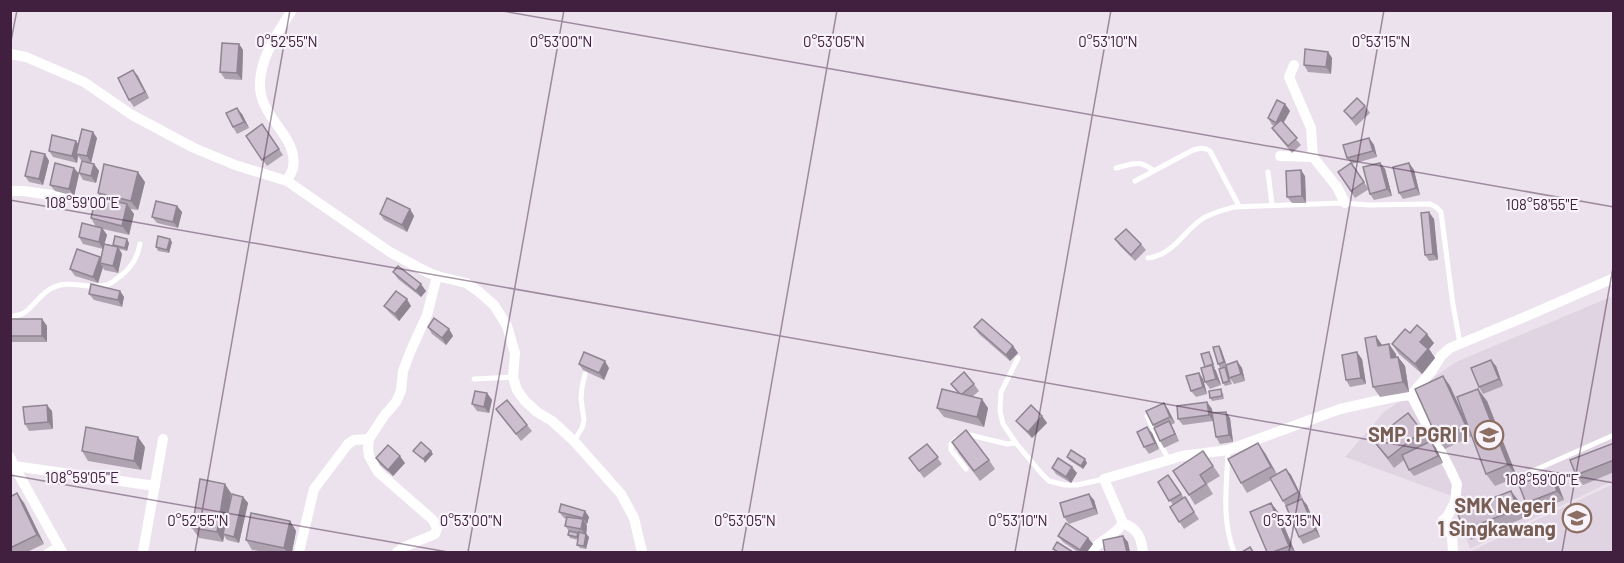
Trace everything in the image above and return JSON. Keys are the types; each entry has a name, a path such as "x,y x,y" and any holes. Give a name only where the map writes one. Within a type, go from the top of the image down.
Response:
{"street":[{"path":"287,181 293,169 293,151 284,134 269,115 261,98 260,82 266,53 292,10"},
{"path":"10,54 26,57 84,82 132,115 194,148 235,165 287,181 390,252 437,276 466,283 494,305 507,326 513,345 515,353 513,377 517,390 537,412 552,421 574,441 621,494 634,518 642,552"},
{"path":"1294,65 1289,77 1311,128 1313,158 1337,187 1345,203"},
{"path":"1280,156 1313,158"},
{"path":"10,191 64,198"},
{"path":"397,552 435,534 436,528 433,520 378,472 369,456 369,439 401,392 404,371 427,315 437,276"},
{"path":"1143,552 1139,533 1123,524 1104,479 1182,456 1228,450 1340,409 1411,394 1449,348 1614,278"},
{"path":"1411,394 1456,484 1455,502 1443,520 1452,537 1453,552"},
{"path":"143,552 163,439"},
{"path":"299,552 312,494 317,484 348,444 354,440 369,439"},
{"path":"12,461 155,486"},
{"path":"12,461 60,549"},
{"path":"1090,552 1123,524"}],"lane":[{"path":"1135,181 1193,150 1205,148 1210,151 1239,206"},
{"path":"1116,168 1140,163 1154,171"},
{"path":"1268,172 1272,205"},
{"path":"1148,258 1158,257 1202,219 1239,206 1345,203 1430,204 1439,209 1460,343"},
{"path":"10,317 23,313 53,287 69,283 107,285 131,267 137,257 140,244"},
{"path":"1018,358 1001,392 1000,411 1003,424 1016,443 1049,481 1077,485 1104,479"},
{"path":"574,441 584,420 581,393 585,374"},
{"path":"474,379 513,377"},
{"path":"1148,416 1169,461"},
{"path":"966,469 950,447 953,442 964,435 1007,444 1016,443"},
{"path":"1526,474 1614,435"},
{"path":"1228,450 1225,513 1234,552"},
{"path":"46,552 60,549"}],"shaded area":[{"name":"SMP. PGRI 1","path":"1613,296 1613,481 1470,549 1458,515 1468,502 1345,457 1384,412 1456,362"},
{"name":"SMK Negeri 1 Singkawang","path":"1613,484 1613,552 1469,552"}],"building":[{"path":"222,43 239,44 237,73 220,72"},
{"path":"1305,49 1328,52 1326,67 1304,65"},
{"path":"133,70 145,92 129,100 118,78"},
{"path":"1357,98 1365,106 1352,119 1344,111"},
{"path":"1277,100 1285,104 1276,123 1268,118"},
{"path":"237,108 244,122 233,127 226,113"},
{"path":"1281,120 1297,138 1288,146 1272,128"},
{"path":"262,124 279,149 262,160 246,136"},
{"path":"82,129 93,132 87,156 76,154"},
{"path":"52,135 76,141 72,156 49,151"},
{"path":"1369,138 1373,151 1347,158 1343,145"},
{"path":"31,151 45,154 39,179 25,176"},
{"path":"82,161 94,164 91,176 79,173"},
{"path":"55,163 74,168 69,189 50,185"},
{"path":"1351,163 1364,182 1351,191 1338,172"},
{"path":"1380,163 1387,189 1370,194 1363,167"},
{"path":"1409,163 1416,188 1399,193 1393,167"},
{"path":"104,164 138,172 131,201 98,193"},
{"path":"1301,170 1302,196 1287,197 1286,171"},
{"path":"96,197 127,204 122,226 91,218"},
{"path":"387,198 410,209 402,225 380,214"},
{"path":"156,201 177,206 173,222 152,217"},
{"path":"1429,212 1433,254 1425,255 1421,213"},
{"path":"82,223 102,228 99,242 79,237"},
{"path":"1126,229 1141,244 1131,255 1115,239"},
{"path":"115,236 127,239 125,248 113,245"},
{"path":"158,236 170,239 167,250 156,247"},
{"path":"104,244 118,247 113,266 100,263"},
{"path":"77,249 100,257 93,277 70,269"},
{"path":"398,266 421,284 416,291 393,272"},
{"path":"91,284 120,291 118,300 89,294"},
{"path":"396,291 407,299 395,314 384,306"},
{"path":"434,318 449,329 442,338 428,327"},
{"path":"10,319 42,319 42,336 10,336"},
{"path":"982,319 1013,346 1006,355 974,327"},
{"path":"1417,325 1427,334 1420,342 1428,349 1415,364 1392,344 1405,329 1410,333"},
{"path":"1376,336 1378,346 1389,344 1391,358 1398,357 1403,382 1373,387 1365,338"},
{"path":"1219,346 1224,362 1218,364 1213,347"},
{"path":"584,352 605,361 599,373 579,364"},
{"path":"1209,352 1213,364 1205,367 1201,354"},
{"path":"1357,352 1361,378 1346,380 1342,355"},
{"path":"1491,360 1499,379 1479,387 1471,368"},
{"path":"1237,361 1241,374 1229,378 1226,365"},
{"path":"1212,365 1216,379 1205,382 1201,368"},
{"path":"1225,367 1229,381 1223,383 1219,369"},
{"path":"964,372 974,384 960,394 951,384"},
{"path":"1199,373 1203,387 1191,391 1186,376"},
{"path":"1443,376 1466,426 1438,440 1415,389"},
{"path":"942,389 982,399 977,417 937,408"},
{"path":"1221,389 1222,396 1210,398 1209,391"},
{"path":"1478,389 1508,465 1486,474 1457,397"},
{"path":"475,391 487,393 484,407 472,404"},
{"path":"507,400 527,425 516,434 496,409"},
{"path":"1207,402 1209,415 1178,419 1177,406"},
{"path":"1164,403 1170,417 1153,425 1146,411"},
{"path":"47,405 48,422 25,424 23,407"},
{"path":"1031,405 1042,416 1028,432 1016,421"},
{"path":"1226,412 1229,435 1216,437 1212,413"},
{"path":"1408,413 1422,431 1388,458 1373,440"},
{"path":"1169,421 1175,434 1160,441 1154,428"},
{"path":"86,427 138,437 134,461 82,451"},
{"path":"1147,427 1155,443 1144,447 1137,432"},
{"path":"966,430 989,460 974,471 952,442"},
{"path":"1431,441 1438,456 1409,470 1402,455"},
{"path":"421,442 431,451 423,459 413,451"},
{"path":"1258,443 1271,467 1241,483 1228,459"},
{"path":"1614,443 1614,460 1576,475 1570,460"},
{"path":"927,444 938,457 919,471 909,458"},
{"path":"388,445 400,456 388,470 376,458"},
{"path":"1071,450 1085,459 1081,466 1067,457"},
{"path":"1203,451 1213,466 1200,475 1206,484 1189,495 1173,471"},
{"path":"1058,458 1072,467 1066,477 1052,468"},
{"path":"1286,469 1298,492 1283,501 1270,478"},
{"path":"1550,472 1557,491 1526,503 1519,485"},
{"path":"1168,475 1181,494 1169,501 1158,482"},
{"path":"200,479 225,484 217,532 192,528"},
{"path":"1511,491 1518,509 1464,530 1457,512"},
{"path":"17,493 37,535 10,548 10,497"},
{"path":"232,494 243,497 234,537 223,534"},
{"path":"1089,494 1094,508 1064,517 1060,503"},
{"path":"1185,497 1194,512 1179,522 1170,507"},
{"path":"1302,499 1315,530 1299,537 1286,506"},
{"path":"1271,503 1289,546 1267,552 1250,512"},
{"path":"561,504 585,511 583,518 559,512"},
{"path":"251,513 290,521 284,548 246,540"},
{"path":"567,517 583,519 581,529 565,526"},
{"path":"1066,523 1088,538 1080,550 1058,536"},
{"path":"569,531 578,533 577,537 568,535"},
{"path":"579,532 586,534 584,546 577,545"},
{"path":"1123,536 1127,552 1105,552 1103,540"},
{"path":"1057,542 1073,552 1058,552 1053,549"},
{"path":"1250,547 1253,552 1242,552"}],"place":[{"name":"SMP. PGRI 1","path":"1489,435"},
{"name":"SMK Negeri 1 Singkawang","path":"1577,518"}]}
